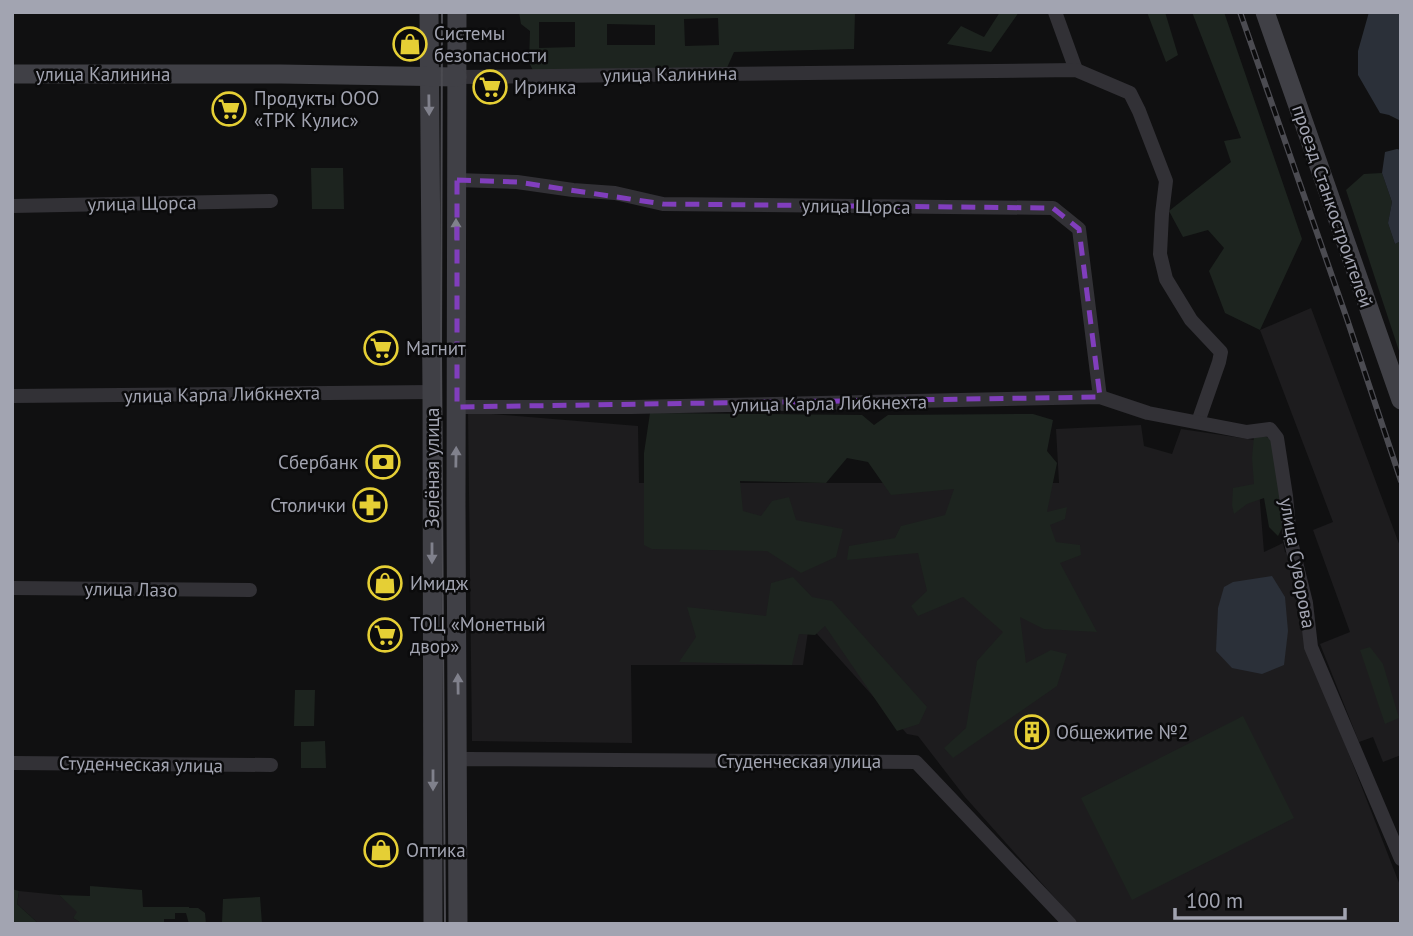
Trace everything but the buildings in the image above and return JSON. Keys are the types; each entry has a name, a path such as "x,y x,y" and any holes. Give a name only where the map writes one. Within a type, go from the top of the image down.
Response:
{"street":[{"name":"Зелёная улица","path":"429,12 433,924"},
{"name":"Зелёная улица","path":"457,12 458,924"},
{"path":"1055,12 1076,70 1130,93 1166,181 1161,214 1160,254 1166,279 1191,320 1221,352 1198,422"},
{"name":"проезд Станкостроителей","path":"1265,12 1401,400"},
{"name":"улица Калинина","path":"12,74 457,77 1076,70"},
{"name":"улица Щорса","path":"457,180 517,182 614,193 663,204 1053,208 1079,229 1100,397"},
{"name":"улица Щорса","path":"12,206 271,201"},
{"name":"улица Карла Либкнехта","path":"12,396 432,392"},
{"name":"улица Карла Либкнехта","path":"457,407 1100,397 1148,413 1198,422"},
{"name":"улица Суворова","path":"1198,422 1247,432 1270,429 1277,438 1290,538 1306,603 1311,647 1401,859"},
{"name":"улица Лазо","path":"12,588 250,590"},
{"name":"Студенческая улица","path":"458,760 916,762 1070,924"},
{"name":"Студенческая улица","path":"12,763 271,765"}],"highlighted area":[{"path":"457,180 517,182 663,204 1053,208 1079,229 1100,397 457,407"}],"shaded area":[{"path":"519,12 855,12 854,49 734,52 726,70 535,75 529,62 530,31 521,24","holes":["718,18 719,45 685,46 684,19","539,22 575,22 575,47 539,48","607,24 655,25 655,45 607,45"]},
{"path":"1000,12 1019,12 991,52 947,44 961,26 984,37"},
{"path":"1147,12 1165,12 1178,55 1166,62"},
{"path":"1192,12 1224,12 1302,239 1260,330 1225,313 1209,271 1224,248 1208,230 1183,237 1169,211 1231,162 1224,141 1241,138"},
{"path":"1369,12 1401,12 1401,121 1380,113 1358,75 1358,51"},
{"path":"1401,150 1401,241 1395,244 1388,223 1392,202 1382,173 1385,152"},
{"path":"311,168 343,168 344,209 312,209"},
{"path":"1382,173 1392,202 1388,223 1395,244 1401,241 1401,357 1346,190 1364,174"},
{"path":"1311,308 1401,549 1401,755 1383,762 1373,737 1359,742 1320,644 1350,632 1313,530 1333,522 1260,330"},
{"path":"468,412 638,426 639,483 1059,483 1056,429 1141,425 1144,446 1172,454 1181,429 1255,440 1264,552 1283,543 1285,552 1291,556 1308,649 1401,888 1401,924 1078,924 965,797 918,736 907,734 809,625 803,665 631,665 632,743 472,741"},
{"path":"650,413 862,415 874,425 888,415 1033,414 1053,420 1047,451 1057,463 1047,512 1067,507 1065,519 1050,525 1056,542 1080,545 1081,555 1060,563 1097,632 1044,629 1020,617 1026,663 1051,650 1067,654 1057,686 953,758 944,748 966,728 977,661 1003,632 963,597 918,616 911,606 927,591 918,553 847,560 849,546 895,538 901,526 945,515 954,489 891,495 868,462 847,458 826,483 740,481 743,511 761,516 772,501 789,497 796,520 843,529 836,557 801,573 767,551 652,549 644,545 644,453"},
{"path":"1260,434 1273,440 1285,522 1278,536 1269,527 1264,498 1247,504 1234,514 1232,505 1233,488 1254,484 1254,436"},
{"path":"1272,576 1285,597 1288,631 1284,665 1262,674 1232,668 1216,651 1218,608 1224,587 1233,582"},
{"path":"793,577 812,597 832,601 927,707 919,724 897,731 825,626 815,635 799,634 792,665 679,662 696,637 687,607 766,616 771,583"},
{"path":"1370,647 1383,664 1399,718 1385,724 1360,650"},
{"path":"295,690 315,690 314,726 294,726"},
{"path":"1243,716 1294,818 1132,900 1081,798"},
{"path":"325,741 326,768 301,768 301,742"},
{"path":"90,886 142,890 143,907 198,908 205,913 206,924 189,924 186,913 175,913 175,919 164,919 164,924 83,924 73,918 77,912 59,895 90,896"},
{"path":"12,889 19,891 17,904 39,924 12,924"},
{"path":"19,891 59,895 78,912 73,918 83,924 39,924 17,904"},
{"path":"260,897 262,924 214,924 222,922 223,899"}],"tram line":[{"path":"442,12 441,355 445,924"}],"railway":[{"path":"1240,12 1401,481"}],"place":[{"name":"Системы безопасности","path":"410,44"},
{"name":"Иринка","path":"490,87"},
{"name":"Продукты ООО «ТРК Кулис»","path":"229,109"},
{"name":"Магнит","path":"381,348"},
{"name":"Сбербанк","path":"383,462"},
{"name":"Столички","path":"370,505"},
{"name":"Имидж","path":"385,583"},
{"name":"ТОЦ «Монетный двор»","path":"385,635"},
{"name":"Общежитие №2","path":"1032,732"},
{"name":"Оптика","path":"381,850"}]}
